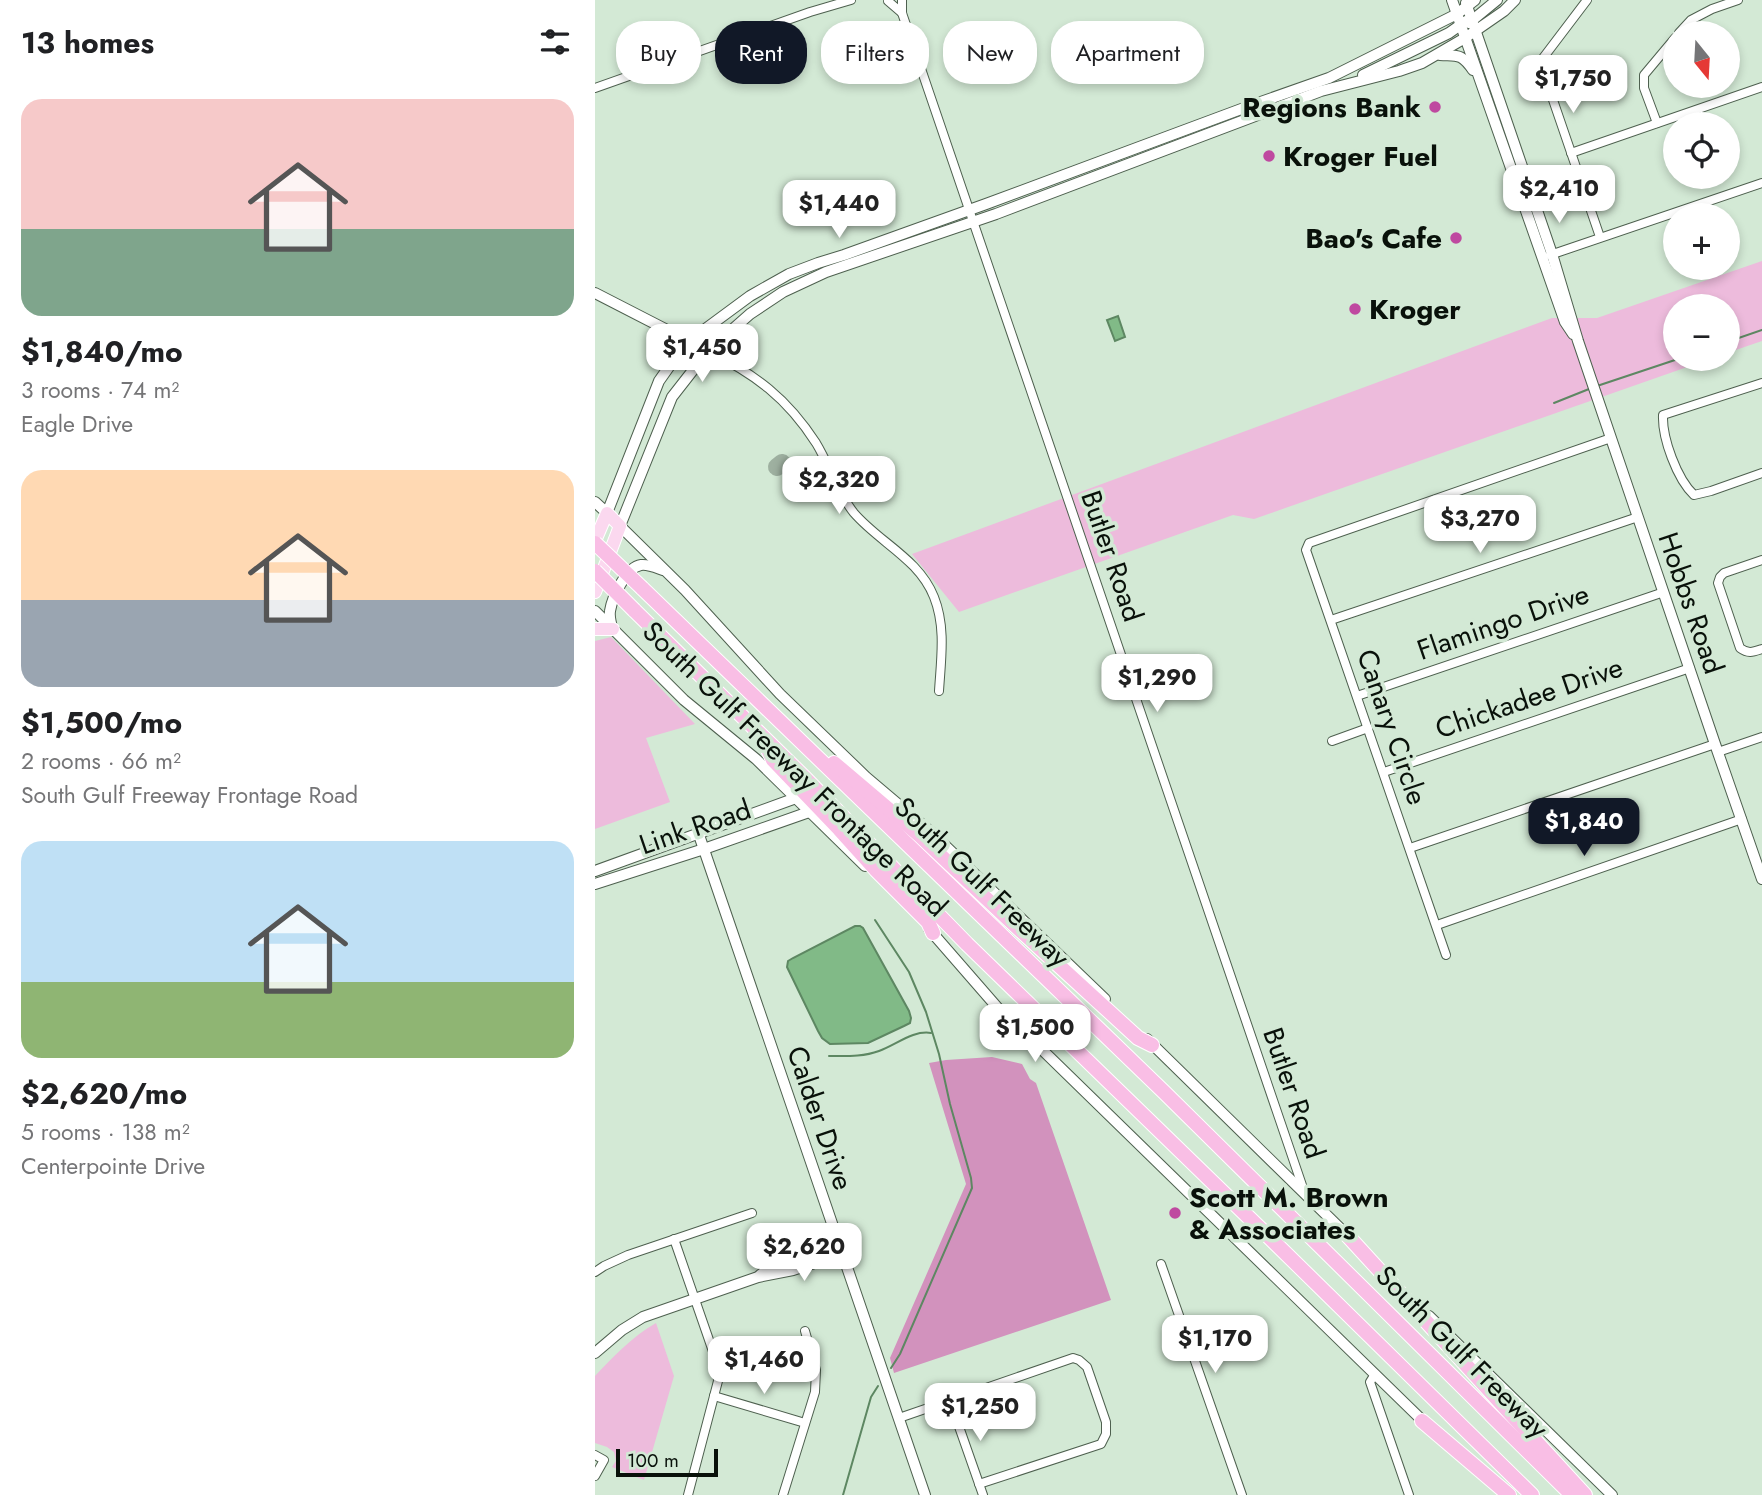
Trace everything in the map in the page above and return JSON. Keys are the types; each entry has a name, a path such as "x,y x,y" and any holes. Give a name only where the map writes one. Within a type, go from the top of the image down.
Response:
{"highway":[{"name":"South Gulf Freeway","path":"595,542 1164,1092 1572,1495"},
{"name":"South Gulf Freeway","path":"595,571 761,734 967,944 1532,1495"},
{"path":"761,734 773,760 928,922 933,933"},
{"path":"797,739 832,761 919,835 1139,1038 1152,1045"},
{"path":"1347,1235 1585,1495"},
{"path":"1422,1421 1509,1495"}],"main road":[{"name":"Hobbs Road","path":"1452,0 1590,375 1762,879"},
{"path":"1437,55 1471,12 1497,0"},
{"path":"1471,12 1504,11 1515,0"},
{"name":"Hobbs Road","path":"1471,12 1547,256"},
{"path":"595,592 672,397 708,351 750,314 783,292 826,272 1103,175 1321,92 1388,64 1449,33 1461,26 1471,12"},
{"path":"595,542 659,382 689,341 750,296 789,274 818,262 1099,163 1461,26"},
{"path":"1321,92 1399,72 1437,55 1457,55 1464,58 1480,79"},
{"path":"1204,123 1205,136"},
{"path":"1099,163 1103,175"},
{"path":"595,293 708,351"},
{"name":"South Gulf Freeway Frontage Road","path":"595,502 666,571 781,694 866,777 931,832 1024,920 1612,1495"},
{"path":"595,629 612,629 609,612 622,580 634,567 653,566 666,571"},
{"name":"South Gulf Freeway Frontage Road","path":"595,611 684,701 756,759 796,798 933,933 1003,1014 1498,1495"},
{"name":"Link Road","path":"595,872 796,798"},
{"name":"Link Road","path":"595,884 809,812"},
{"name":"Calder Drive","path":"699,835 925,1495"},
{"path":"758,1277 777,1263 838,1242"},
{"path":"595,1353 614,1336 643,1317 758,1277 793,1270 842,1254"}],"street":[{"path":"595,88 851,0"},
{"path":"887,0 895,0"},
{"path":"887,0 902,13"},
{"name":"Butler Road","path":"902,0 902,13 968,211 1304,1194"},
{"path":"1587,0 1540,62 1600,237"},
{"path":"1690,21 1712,9 1738,0"},
{"path":"1657,123 1644,88 1644,75 1663,52"},
{"path":"1571,153 1762,87"},
{"path":"1547,256 1762,183"},
{"path":"708,351 736,364 781,399 816,444 852,510 875,534 916,567 926,580 939,610 942,626 939,691"},
{"path":"1762,383 1663,415 1662,427 1686,487 1695,495 1762,472"},
{"name":"Canary Circle","path":"1447,955 1306,550 1307,545 1611,438"},
{"path":"1331,620 1638,517"},
{"path":"1762,560 1724,573 1718,583 1740,648 1752,652 1762,649"},
{"name":"Flamingo Drive","path":"1357,696 1664,592"},
{"name":"Chickadee Drive","path":"1384,772 1690,668"},
{"path":"1332,741 1368,728"},
{"path":"1410,848 1716,748 1762,737"},
{"path":"1437,925 1742,819"},
{"path":"610,866 614,878"},
{"path":"595,1272 628,1255 752,1213"},
{"path":"674,1240 717,1363 718,1381 688,1495"},
{"path":"1161,1264 1243,1495"},
{"path":"783,1495 815,1392 816,1370 805,1331"},
{"path":"899,1418 1073,1358 1079,1360 1087,1367 1106,1424 1106,1434 1101,1444 979,1484"},
{"path":"1375,1374 1370,1382 1409,1495"},
{"path":"714,1396 805,1423"},
{"path":"950,1401 983,1495"},
{"path":"595,1476 599,1457"}],"shaded area":[{"path":"1762,261 1762,341 1740,349 1740,294 1666,294 1707,280 1740,280 1740,269"},
{"path":"1663,295 1663,371 1676,371 1254,519 1233,515 959,612 912,554 1552,318 1597,318"},
{"path":"1118,316 1125,337 1115,341 1107,320"},
{"path":"611,637 695,724 646,738 670,802 595,829 595,641"},
{"path":"855,926 863,928 909,1011 910,1023 868,1043 830,1044 818,1031 787,967 788,961"},
{"path":"992,1057 1022,1064 1030,1079 1036,1083 1111,1300 894,1373 890,1358 966,1184 929,1063"},
{"path":"656,1323 674,1376 644,1480 612,1467 616,1461 614,1452 595,1443 595,1376 631,1340"}],"waterway":[{"path":"1740,338 1762,330"},
{"path":"1597,386 1663,364"},
{"path":"1554,403 1589,389"},
{"path":"875,920 909,972 926,1012 972,1188 900,1354 891,1368"},
{"path":"829,1056 873,1053 911,1036 931,1033"},
{"path":"843,1495 871,1397 878,1386"}],"taxiway":[{"path":"777,467 782,463"}],"place":[{"name":"Regions Bank","path":"1435,107"},
{"name":"Kroger Fuel","path":"1269,156"},
{"name":"Bao's Cafe","path":"1456,238"},
{"name":"Kroger","path":"1355,309"},
{"name":"Scott M. Brown & Associates","path":"1175,1213"}]}
